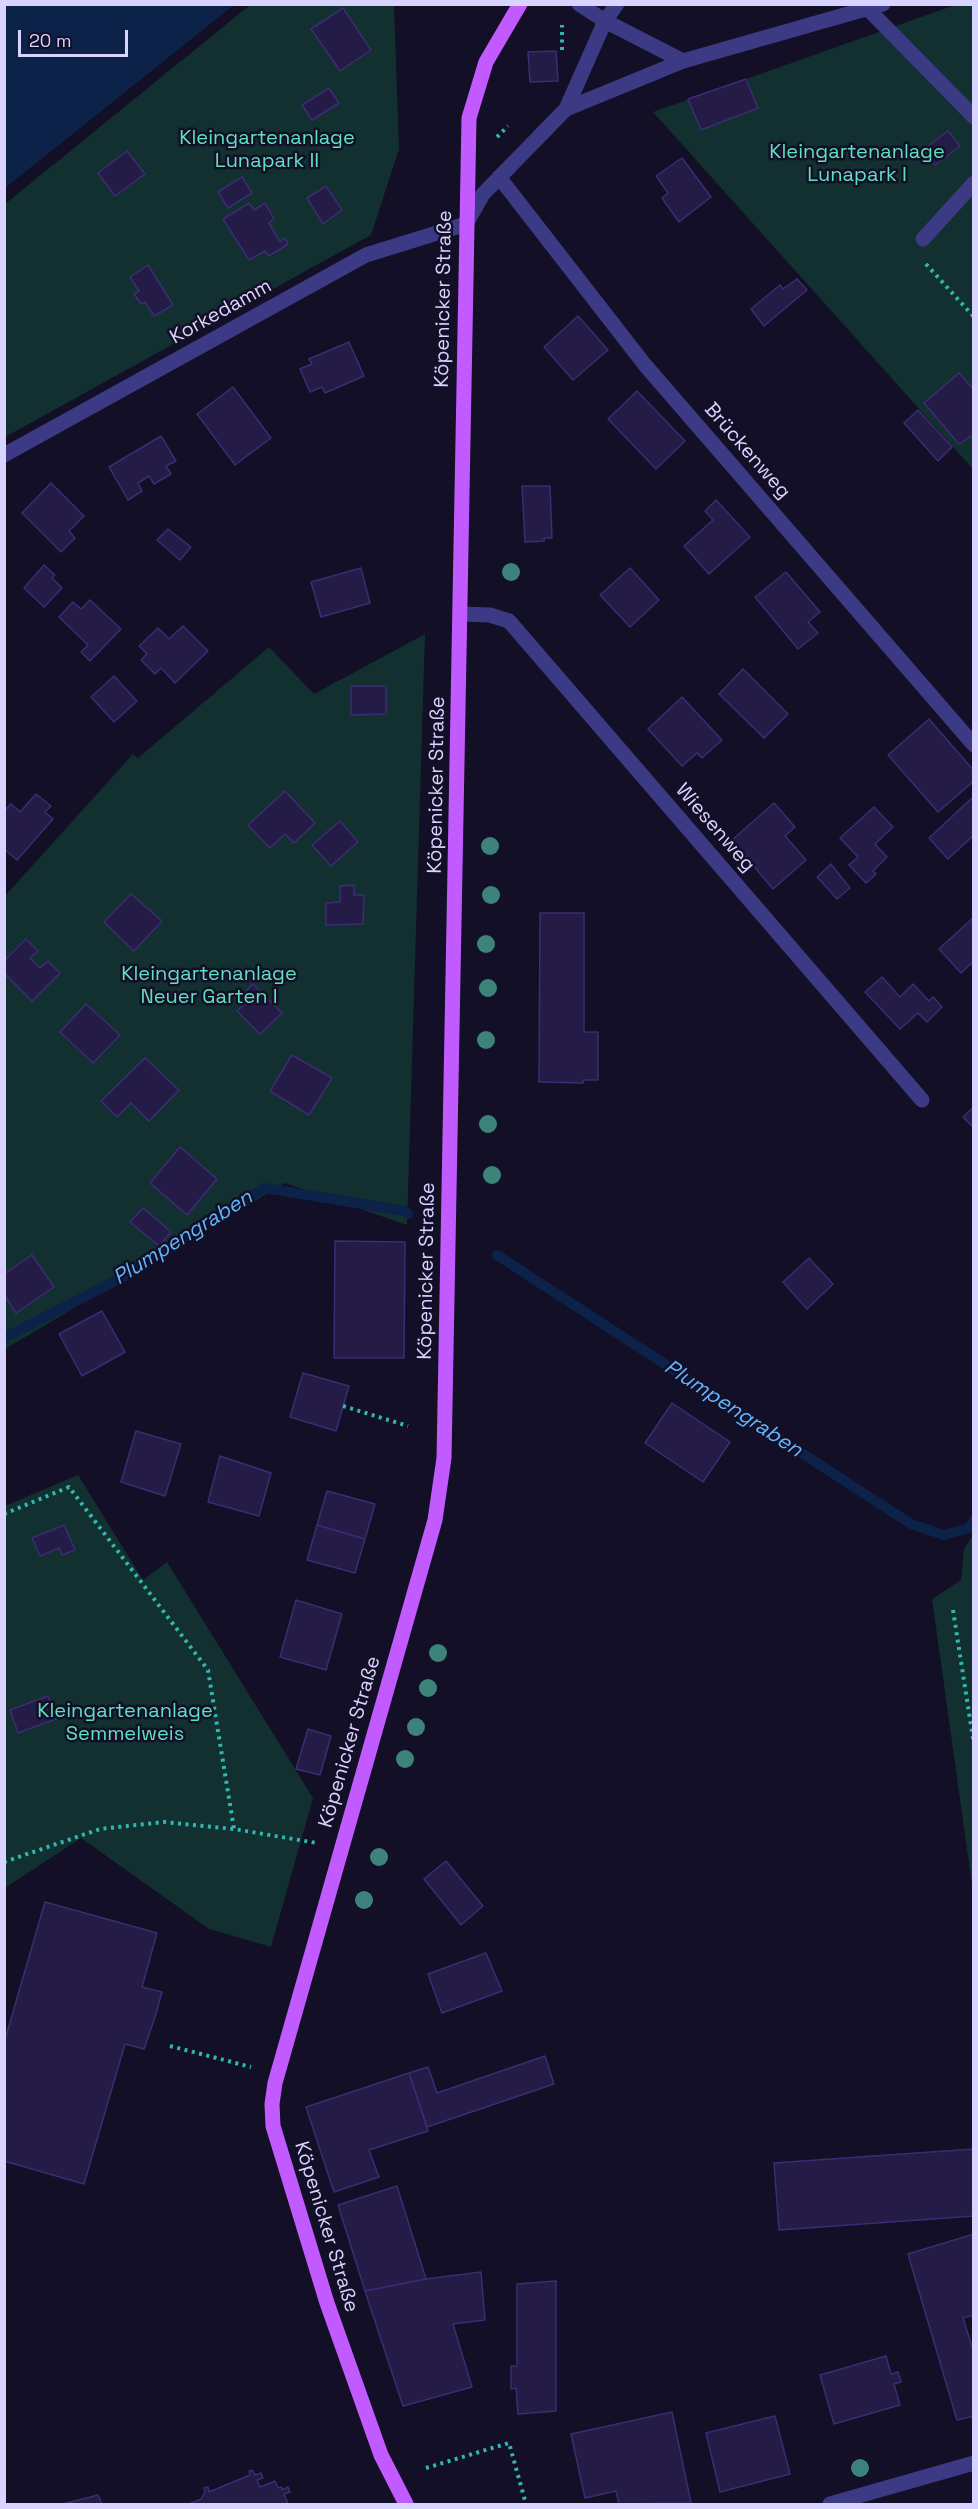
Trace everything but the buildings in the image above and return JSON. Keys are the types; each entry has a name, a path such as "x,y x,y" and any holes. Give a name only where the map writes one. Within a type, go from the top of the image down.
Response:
{"main road":[{"name":"Köpenicker Straße","path":"406,2504 381,2455 327,2303 273,2126 272,2104 275,2083 435,1520 444,1458 469,118 486,62 520,4"}],"street":[{"path":"579,4 605,21 683,61"},
{"path":"466,224 483,194 566,109 605,21 617,4"},
{"path":"566,109 683,61 876,7 974,117"},
{"name":"Brückenweg","path":"499,177 645,365 974,745"},
{"path":"923,239 974,183"},
{"name":"Korkedamm","path":"4,455 366,255 466,224"},
{"name":"Wiesenweg","path":"461,614 490,615 509,621 922,1100"},
{"path":"830,2505 974,2463"}],"path":[{"path":"923,239 912,249 974,317"},
{"path":"343,1406 408,1426"},
{"path":"4,1514 69,1487 208,1670 234,1829"},
{"path":"953,1610 974,1745"},
{"path":"4,1862 100,1829 164,1822 234,1829 315,1842 342,1849"},
{"path":"170,2046 251,2067"},
{"path":"426,2468 508,2443 526,2505"}],"green space":[{"name":"Kleingartenanlage Lunapark II","path":"250,5 394,5 399,149 371,235 5,437 5,204"},
{"name":"Kleingartenanlage Lunapark I","path":"955,5 973,5 973,469 653,112"},
{"name":"Kleingartenanlage Neuer Garten I","path":"425,634 407,1225 285,1183 5,1349 5,896 133,754 138,758 269,647 314,694"},
{"name":"Kleingartenanlage Semmelweis","path":"78,1475 143,1580 167,1562 313,1798 271,1947 209,1929 81,1838 5,1888 5,1506"},
{"path":"973,1535 973,1892 932,1599 961,1580 964,1549"}],"water":[{"path":"5,4 234,4 234,5 5,188"}],"waterway":[{"name":"Plumpengraben","path":"4,1338 123,1277 264,1188 405,1211 408,1214"},
{"name":"Plumpengraben","path":"497,1255 911,1524 944,1535 969,1528 974,1520"}]}
